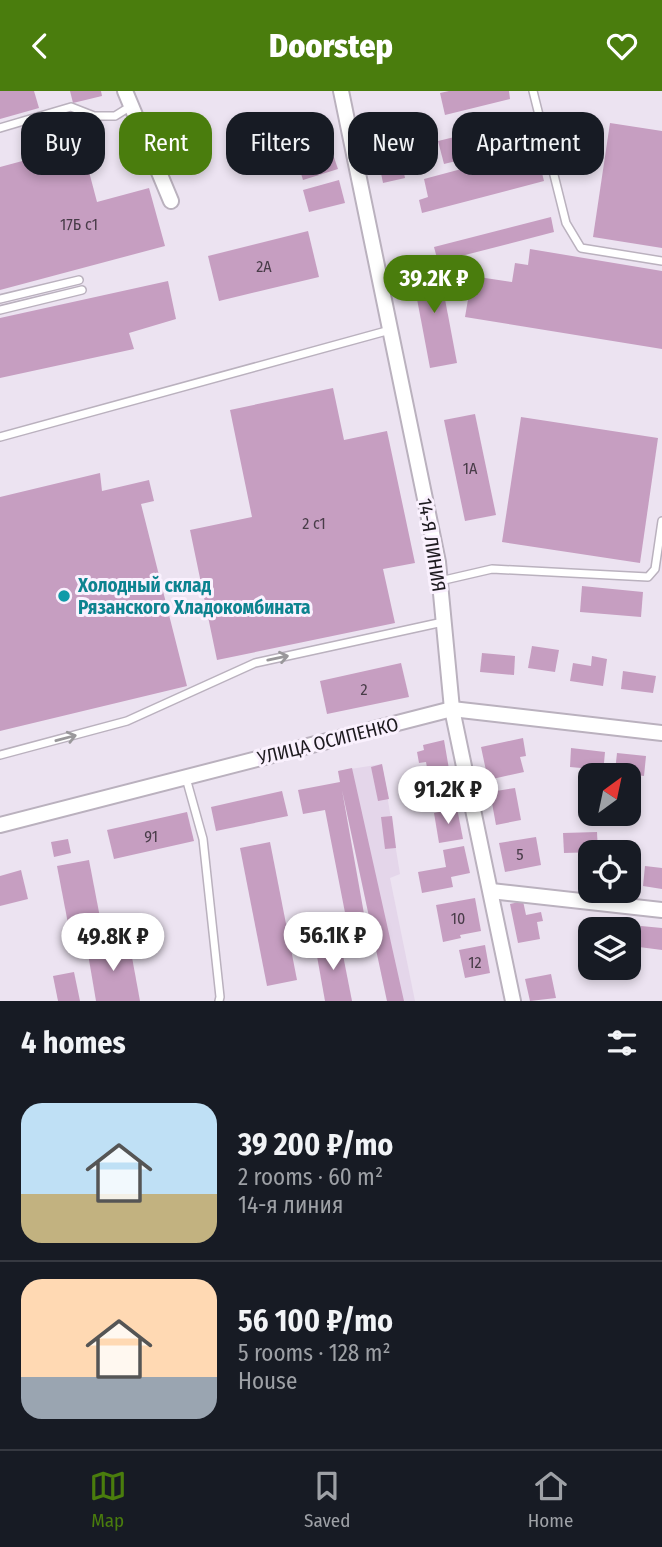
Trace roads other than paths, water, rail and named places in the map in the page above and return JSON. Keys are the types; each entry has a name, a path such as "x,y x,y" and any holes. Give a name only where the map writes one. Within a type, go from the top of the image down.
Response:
{"street":[{"path":"125,91 171,201"},
{"name":"14-Я ЛИНИЯ","path":"341,91 438,562 452,709 513,1001"},
{"name":"УЛИЦА ОСИПЕНКО","path":"0,825 452,709 662,733"},
{"path":"491,891 662,910"}],"lane":[{"path":"533,91 566,223 581,248 662,261"},
{"path":"0,128 71,107 94,115 115,116 131,106"},
{"path":"0,299 79,279"},
{"path":"0,310 82,290"},
{"path":"0,437 390,330"},
{"path":"439,581 492,569 648,577 655,569 662,521"},
{"path":"0,755 127,721 255,663 443,622"},
{"path":"186,778 203,839 219,1001"}],"place":[{"name":"Холодный склад Рязанского Хладокомбината","path":"64,596"}]}
